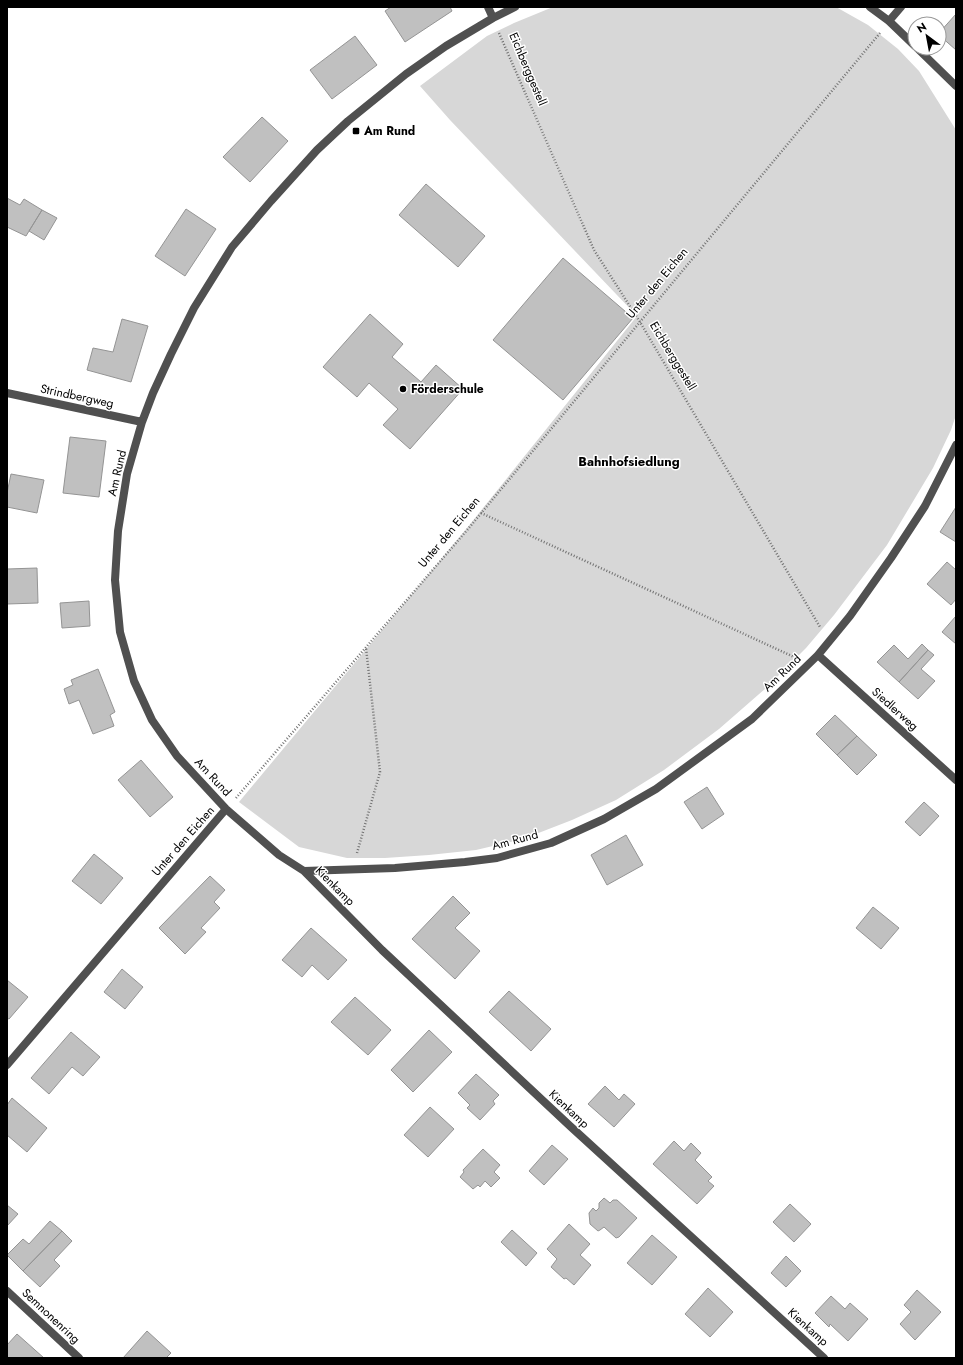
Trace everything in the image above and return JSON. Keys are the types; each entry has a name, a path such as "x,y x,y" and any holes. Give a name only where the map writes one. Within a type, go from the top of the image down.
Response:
{"street":[{"path":"488,7 493,18"},
{"name":"Am Rund","path":"515,7 493,18 446,46 406,74 354,116 317,150 271,201 232,246 194,308 153,393 142,422 127,474 118,531 115,580 120,632 134,681 152,720 177,756 226,809 279,855 304,871 395,868 497,858 551,843 604,819 656,789 752,719 818,655 850,616 891,558 924,506 956,445"},
{"path":"870,7 889,21 907,38"},
{"path":"889,21 901,7"},
{"path":"925,56 956,86"},
{"name":"Strindbergweg","path":"7,393 142,422"},
{"name":"Siedlerweg","path":"818,655 956,780"},
{"name":"Unter den Eichen","path":"7,1065 226,809"},
{"name":"Kienkamp","path":"304,871 405,972 581,1136 824,1358"},
{"name":"Semnonenring","path":"7,1291 79,1358"}],"path":[{"name":"Eichberggestell","path":"493,18 594,250 640,322 820,627 830,641"},
{"name":"Unter den Eichen","path":"226,809 481,513 889,21"},
{"path":"481,513 792,656 804,668"},
{"path":"352,870 380,772 366,648"}],"shaded area":[{"path":"553,7 836,7 868,25 898,49 919,71 956,130 956,415 951,430 933,468 887,545 834,615 806,648 765,689 719,729 664,770 616,800 572,820 523,839 476,850 385,858 347,858 299,847 239,802 467,528 637,316 450,120 420,86 487,36"}],"building":[{"path":"391,7 450,7 452,11 405,42 385,11"},
{"path":"956,14 956,50 947,42 947,24"},
{"path":"355,36 377,65 332,99 310,70"},
{"path":"262,117 288,141 250,182 223,157"},
{"path":"426,184 485,236 458,267 399,215"},
{"path":"7,198 20,205 24,199 42,210 26,236 7,227"},
{"path":"186,209 216,229 185,276 155,256"},
{"path":"42,210 57,218 44,240 29,231"},
{"path":"563,258 633,318 563,400 493,340"},
{"path":"370,314 403,344 392,357 421,382 436,365 463,389 410,449 383,425 398,409 369,383 357,397 323,367"},
{"path":"122,319 148,326 131,382 87,370 93,348 113,352"},
{"path":"70,437 106,441 99,497 63,493"},
{"path":"11,474 44,480 37,513 7,507 7,493"},
{"path":"956,507 956,542 940,532"},
{"path":"947,562 956,570 956,599 951,605 927,584"},
{"path":"37,568 38,603 7,604 7,569"},
{"path":"89,601 90,626 62,628 60,603"},
{"path":"956,616 956,644 942,632"},
{"path":"922,644 928,650 899,682 877,662 894,645 908,659"},
{"path":"928,650 934,655 921,669 935,681 918,699 899,682"},
{"path":"98,669 115,712 110,715 114,726 93,734 79,700 69,704 64,689 73,685 71,680"},
{"path":"835,715 857,736 837,755 816,734"},
{"path":"857,736 877,755 857,775 837,755"},
{"path":"141,760 173,797 150,817 118,780"},
{"path":"707,787 724,814 702,829 684,802"},
{"path":"924,802 939,816 920,836 905,822"},
{"path":"626,835 643,865 607,885 591,855"},
{"path":"94,854 123,878 101,904 72,881"},
{"path":"210,876 225,890 214,902 220,908 201,928 206,932 185,954 159,928"},
{"path":"453,896 470,913 455,928 480,951 455,979 412,939"},
{"path":"873,907 899,928 881,949 856,928"},
{"path":"311,928 347,960 328,980 312,965 302,977 282,960"},
{"path":"122,969 143,987 125,1009 104,992"},
{"path":"7,980 28,997 9,1019 7,1018"},
{"path":"509,991 551,1029 531,1051 489,1012"},
{"path":"355,997 391,1030 368,1055 331,1022"},
{"path":"429,1030 452,1052 413,1092 391,1070"},
{"path":"71,1032 100,1057 83,1076 72,1067 49,1094 31,1078"},
{"path":"476,1074 499,1095 493,1101 495,1104 480,1120 467,1108 470,1105 458,1093"},
{"path":"605,1086 619,1100 624,1094 635,1104 614,1127 588,1104"},
{"path":"12,1098 47,1128 27,1152 7,1135 7,1105"},
{"path":"430,1107 454,1129 428,1157 404,1135"},
{"path":"674,1141 684,1151 691,1143 701,1153 695,1160 712,1177 708,1181 714,1186 697,1204 653,1164"},
{"path":"552,1145 568,1159 544,1185 529,1171"},
{"path":"483,1149 500,1165 494,1172 500,1178 491,1187 485,1181 480,1187 478,1185 473,1189 460,1177 464,1172 463,1170"},
{"path":"604,1198 610,1203 613,1200 617,1200 637,1218 619,1237 616,1238 604,1227 598,1231 590,1224 589,1213 593,1208 596,1211 599,1208 599,1203"},
{"path":"790,1204 811,1224 794,1242 773,1222"},
{"path":"7,1205 18,1214 7,1226"},
{"path":"50,1221 62,1231 23,1271 7,1255 23,1239 29,1244"},
{"path":"569,1224 590,1244 580,1255 591,1265 574,1285 566,1278 564,1279 551,1267 557,1259 547,1249"},
{"path":"512,1230 537,1253 526,1266 501,1242"},
{"path":"62,1231 72,1241 54,1260 60,1266 40,1287 23,1271"},
{"path":"652,1235 677,1257 652,1285 627,1263"},
{"path":"786,1256 801,1271 786,1287 771,1273"},
{"path":"708,1288 733,1312 710,1337 685,1314"},
{"path":"917,1290 941,1312 915,1340 900,1324 911,1312 904,1305"},
{"path":"831,1296 845,1309 850,1303 868,1319 848,1341 830,1324 829,1327 815,1313"},
{"path":"147,1331 171,1353 166,1358 123,1358"},
{"path":"17,1334 44,1358 7,1358 7,1345"}],"place":[{"name":"Am Rund","path":"356,131"},
{"name":"Förderschule","path":"403,389"}],"district":[{"name":"Bahnhofsiedlung","path":"629,461"}]}
